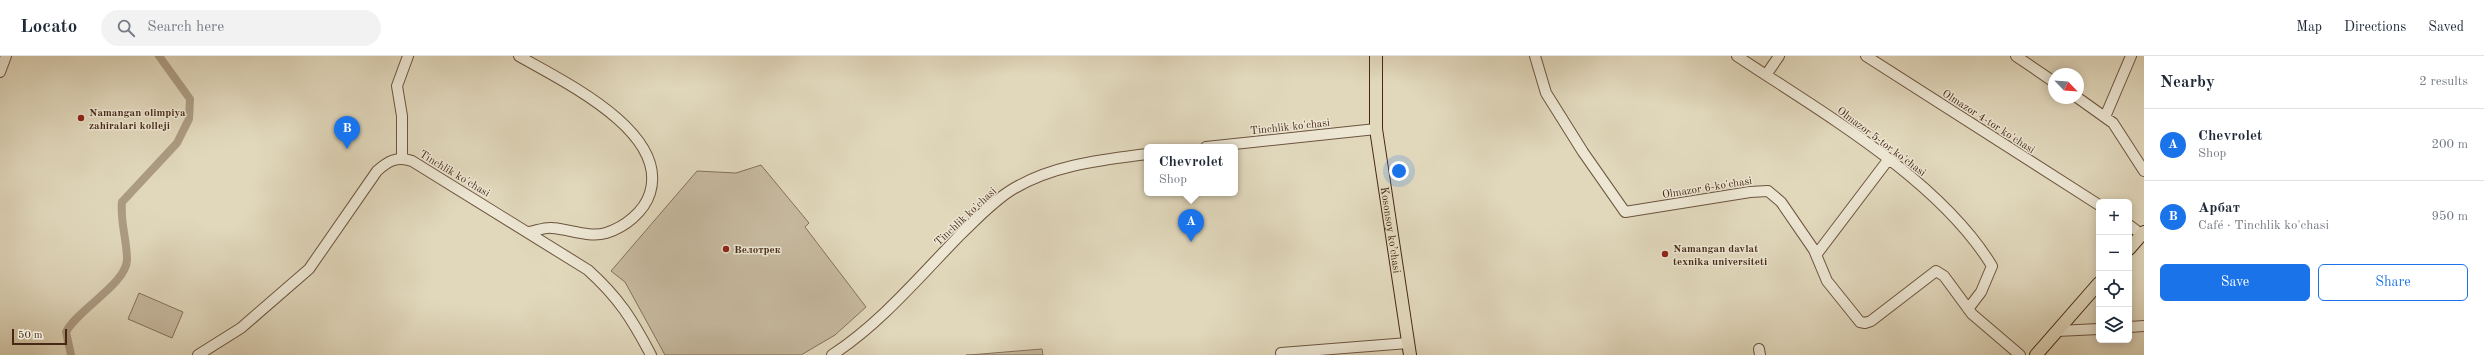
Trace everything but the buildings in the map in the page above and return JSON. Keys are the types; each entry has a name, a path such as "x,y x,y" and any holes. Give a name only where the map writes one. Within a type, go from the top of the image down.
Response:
{"main road":[{"name":"Kosonsoy ko’chasi","path":"1376,56 1376,129 1409,349"},
{"path":"2132,246 2143,233"},
{"path":"2036,355 2096,286"}],"street":[{"path":"0,72 6,56"},
{"path":"402,158 402,116 398,86 408,56"},
{"path":"519,56 598,103 622,123 645,150 652,170 652,185 647,202 634,217 618,228 605,233 581,233 551,228 528,232"},
{"name":"Olmazor 6-ko'chasi","path":"1535,56 1546,93 1583,152 1625,212 1750,192 1768,192 1781,202 1816,255 1827,281 1860,322 1865,323 1871,321 1933,272 1944,276 1968,309 2020,355"},
{"name":"Olmazor 5-tor ko'chasi","path":"1737,56 1815,106 1910,176 1958,222 1992,266 1981,292 1968,309"},
{"path":"1766,75 1780,56"},
{"name":"Olmazor 4-tor ko'chasi","path":"1866,56 2096,204"},
{"path":"2016,56 2048,78"},
{"path":"2105,117 2131,56"},
{"path":"2084,102 2113,123 2144,171"},
{"name":"Tinchlik ko'chasi","path":"1234,144 1376,129"},
{"name":"Tinchlik ko'chasi","path":"832,355 865,329 988,208 1013,189 1040,177 1077,165 1144,154"},
{"name":"Tinchlik ko'chasi","path":"198,355 241,328 309,269 377,171 387,162 402,158 412,161 588,270 612,291 631,318 651,355"},
{"path":"1816,255 1888,160"},
{"path":"2132,227 2143,233"},
{"path":"2132,327 2144,326"},
{"path":"2057,331 2096,329"},
{"path":"1281,353 1409,349"}],"shaded area":[{"name":"Велотрек","path":"761,165 809,223 805,227 866,307 835,335 801,355 665,355 625,282 611,271 697,171 736,173"},
{"path":"139,293 183,312 172,338 128,319"},
{"path":"1042,349 1043,355 969,355"}],"waterway":[{"path":"71,355 66,332 80,314 110,287 125,269 127,260 122,217 122,202 177,143 189,119 190,99 159,56"}],"place":[{"name":"Namangan olimpiya zahiralari kolleji","path":"81,118"},
{"name":"Арбат","path":"347,149"},
{"name":"Chevrolet","path":"1191,242"},
{"name":"Велотрек","path":"726,249"},
{"name":"Namangan davlat texnika universiteti","path":"1665,254"}]}
